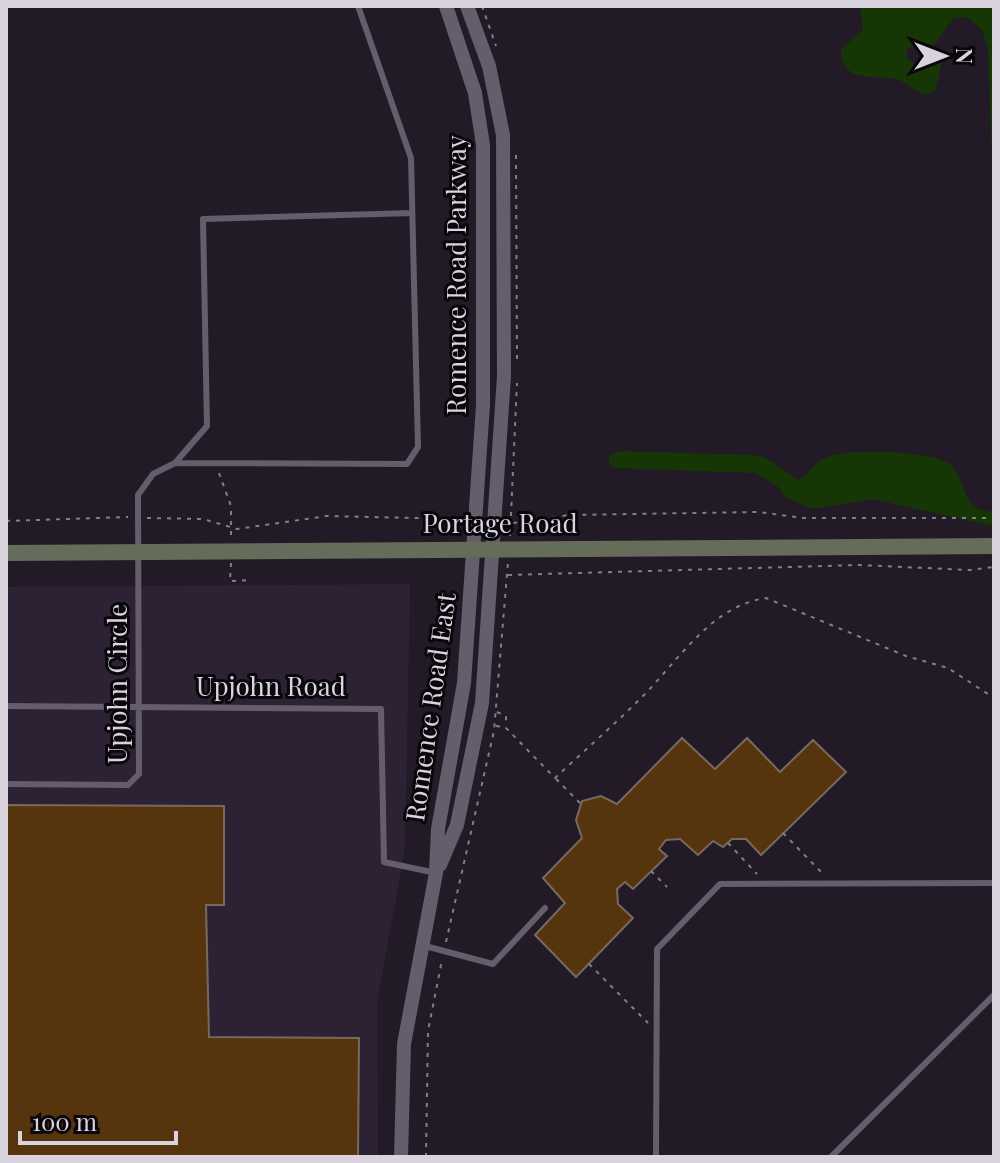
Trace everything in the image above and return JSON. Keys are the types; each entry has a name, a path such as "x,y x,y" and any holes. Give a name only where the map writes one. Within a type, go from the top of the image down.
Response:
{"main road":[{"name":"Portage Road","path":"6,553 994,546"}],"street":[{"name":"Romence Road Parkway","path":"446,6 475,93 483,145 484,369 475,548"},
{"name":"Romence Road Parkway","path":"467,6 494,86 505,158 504,376 494,548"},
{"name":"Romence Road East","path":"401,1157 404,1044 436,873 438,829 464,683 475,548"},
{"name":"Romence Road East","path":"436,873 457,825 478,733 486,675 494,548"}],"lane":[{"path":"175,463 407,464 418,447 411,158 358,6"},
{"name":"Upjohn Circle","path":"6,784 132,784 139,770 138,495 153,474 175,463 207,426 203,219 412,213"},
{"name":"Upjohn Road","path":"6,706 381,709 384,862 436,873"},
{"path":"656,1157 657,949 720,884 994,883"},
{"path":"421,945 493,964 545,908"},
{"path":"831,1157 994,995"}],"path":[{"path":"216,465 231,506"},
{"path":"512,523 569,515 758,512 804,518 994,518"},
{"path":"6,521 138,517 203,519 237,529 327,516 460,519"},
{"path":"507,575 859,565 970,570 994,567"},
{"path":"230,581 252,580"},
{"path":"555,778 643,697 711,622 751,601 766,598 906,656 948,668 994,698"},
{"path":"496,712 506,716 505,727"},
{"path":"495,726 505,727 581,804"},
{"path":"783,833 823,874"},
{"path":"728,843 757,874"},
{"path":"651,871 667,887"},
{"path":"589,964 649,1024"}],"shaded area":[{"path":"410,584 405,849 377,1002 378,1157 6,1157 6,587"}],"green space":[{"path":"860,6 994,6 994,210 988,49 982,30 967,17 954,18 935,44 908,47 906,56 913,62 935,56 942,62 935,92 924,94 899,80 859,75 846,67 841,49 863,30"},
{"path":"620,451 753,455 766,458 798,480 823,459 837,454 892,452 930,457 952,466 970,502 975,507 994,512 994,526 872,499 812,509 785,497 777,486 756,473 614,468 609,464 609,456"}],"building":[{"path":"682,738 715,769 747,738 780,772 813,740 846,772 761,855 746,839 732,839 723,847 713,841 698,855 680,839 666,840 659,849 667,856 633,889 625,882 617,889 618,904 633,918 576,977 535,935 565,903 543,878 582,838 576,820 582,801 601,796 617,804"},
{"path":"6,805 224,806 224,905 206,905 209,1037 359,1038 358,1157 6,1157"}]}
